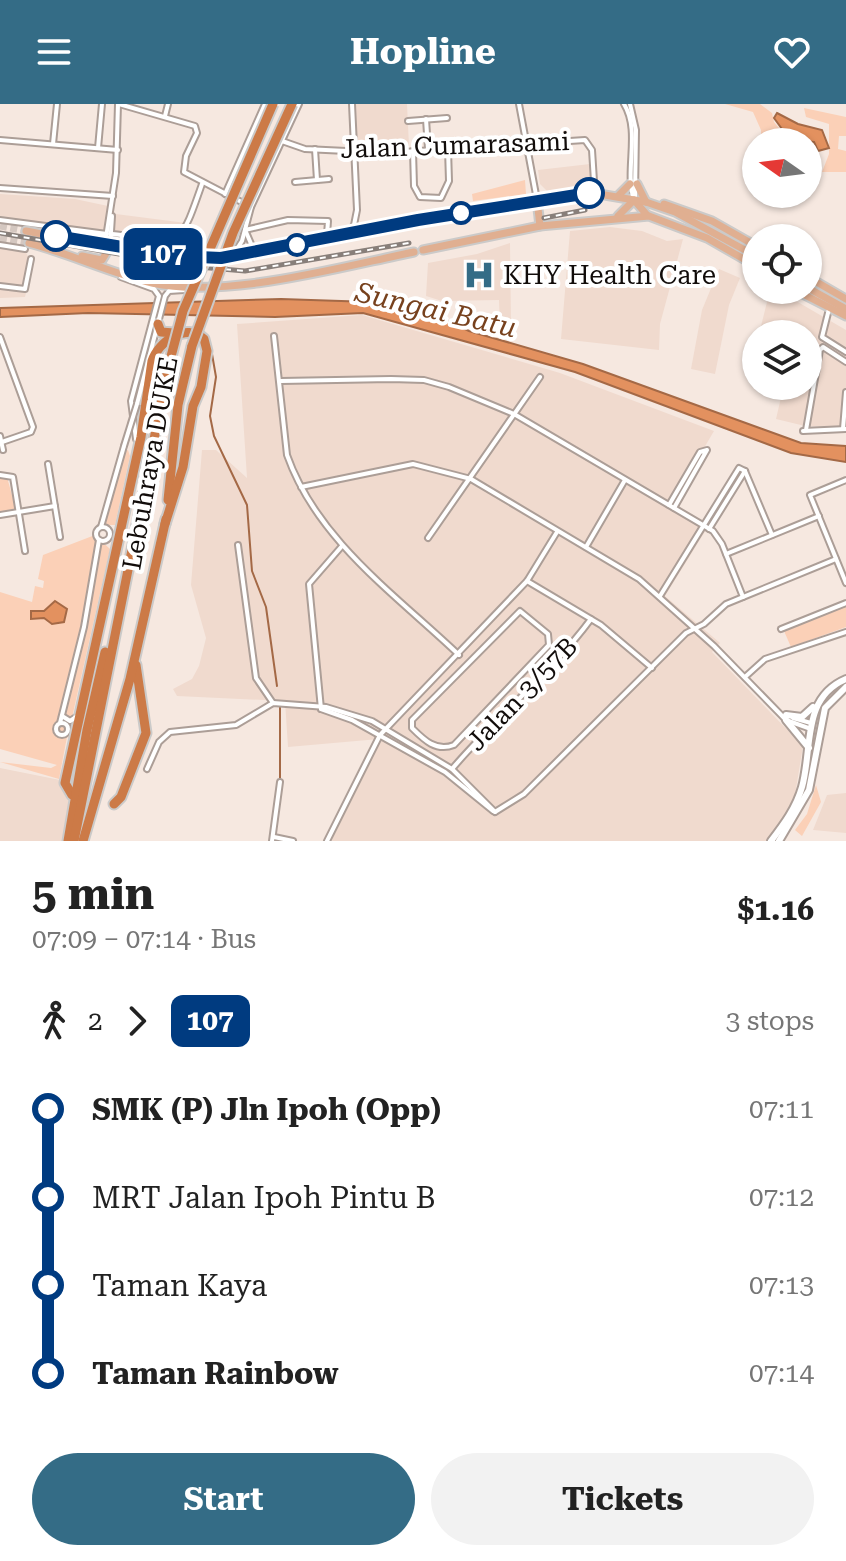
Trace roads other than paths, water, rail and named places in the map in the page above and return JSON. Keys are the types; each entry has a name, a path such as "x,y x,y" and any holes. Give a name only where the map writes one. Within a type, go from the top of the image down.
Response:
{"highway":[{"name":"Lebuhraya DUKE","path":"74,841 145,474 183,311 269,104"},
{"name":"Lebuhraya DUKE","path":"85,841 91,807 135,659 165,524 178,405 185,372 233,233 292,104"},
{"path":"156,323 165,333 191,331 201,335 207,348 183,467 165,524"},
{"path":"72,795 65,786 76,716 115,560 152,361 155,352 167,339 187,333 201,335"},
{"path":"145,474 149,389 157,352 167,339"},
{"path":"115,560 136,521"},
{"path":"87,730 123,591"},
{"path":"67,841 87,730 101,623"},
{"path":"114,804 121,797 146,733 135,659"}],"main road":[{"path":"617,196 633,184 646,202 700,224 742,248"},
{"path":"26,231 107,246 197,257 232,256 414,220 589,193 617,196 696,214 742,239"},
{"path":"537,200 540,226"},
{"path":"634,200 649,216"},
{"path":"614,218 626,211 634,200"},
{"path":"423,250 540,226 649,216 707,238 742,258"},
{"path":"27,246 102,260 107,246"},
{"path":"65,253 154,283 221,285 414,252"},
{"path":"822,285 846,299"},
{"path":"822,296 846,309"},
{"path":"820,304 846,316"},
{"path":"785,716 805,716 828,688 846,684"},
{"path":"804,801 815,740 812,726 825,701 846,684"},
{"path":"779,841 804,801 812,776 822,715 846,684"},
{"path":"771,841 795,806 819,700"},
{"path":"785,716 809,748"}],"street":[{"path":"53,144 57,104"},
{"path":"98,148 102,104"},
{"path":"107,246 118,150 119,104 196,127 183,169 187,176 251,207"},
{"path":"165,116 168,104"},
{"path":"197,257 205,252 227,195 269,104"},
{"path":"232,256 299,104"},
{"path":"342,236 354,225 357,210 352,104"},
{"path":"519,104 537,200"},
{"path":"628,106 636,130 634,200"},
{"path":"408,121 447,118"},
{"path":"426,119 428,150"},
{"path":"0,140 118,150"},
{"name":"Jalan Cumarasami","path":"282,141 315,149 413,151 585,140 592,150 594,181"},
{"path":"315,149 317,180"},
{"path":"413,151 414,186 420,197 427,199 441,198 447,192 448,149"},
{"path":"295,182 329,179"},
{"path":"0,220 169,241 182,234 189,222 202,184"},
{"path":"0,188 113,196"},
{"path":"357,210 362,225 373,229"},
{"path":"245,230 288,220 323,220 328,221 330,228 323,240"},
{"path":"245,230 252,246 264,251"},
{"path":"0,245 27,246"},
{"path":"0,286 25,289 31,259"},
{"path":"105,269 154,289 162,296"},
{"path":"63,735 68,730 62,723 62,716 84,627 99,540 96,531 101,527 137,404 162,296 169,291 221,285"},
{"path":"829,309 822,337 846,352"},
{"path":"134,462 136,436 131,401 156,323"},
{"path":"274,336 287,455 301,487 342,546 459,655"},
{"path":"0,337 33,427 31,432 2,442"},
{"path":"846,362 823,347 805,430 845,429 846,392"},
{"path":"428,538 540,377"},
{"path":"281,381 424,380 514,414 706,527 726,554 743,597"},
{"path":"0,436 3,450"},
{"path":"705,448 706,455 672,507 705,448"},
{"path":"48,464 60,537"},
{"path":"301,487 413,464 471,479 586,547 660,596 785,716 812,726"},
{"path":"660,596 745,471 772,536"},
{"path":"0,475 13,477 25,551"},
{"path":"586,547 625,479"},
{"path":"846,480 810,495 846,583"},
{"path":"0,515 55,506"},
{"path":"101,527 108,529 118,525 125,513"},
{"path":"726,554 819,516"},
{"path":"106,540 110,535 108,529"},
{"path":"327,841 380,735 527,581 558,531"},
{"path":"99,540 106,540"},
{"path":"106,540 115,560"},
{"path":"238,545 256,678 273,703"},
{"path":"321,709 309,584 342,546"},
{"path":"495,812 524,794 694,628 704,624 722,606 836,559"},
{"path":"527,581 591,619 652,668"},
{"path":"781,629 846,603"},
{"path":"520,611 548,634 549,645 454,745 444,749 426,742 412,728 412,720 472,657 520,611"},
{"name":"Jalan 3/57B","path":"452,769 490,724 591,619"},
{"path":"491,621 499,629"},
{"path":"745,677 765,659 846,632"},
{"path":"464,649 472,657"},
{"path":"533,662 543,672"},
{"path":"439,676 448,684"},
{"path":"147,769 159,742 170,732 236,725 273,703 321,709 352,720 445,772 495,812"},
{"path":"321,709 326,707 353,714 387,730 452,769 495,812"},
{"path":"62,716 76,716"},
{"path":"72,746 56,731 62,723 76,716"},
{"path":"482,717 490,724"},
{"path":"280,782 273,839 293,841"}],"waterway":[{"path":"212,354 216,377 210,416 214,436 247,505 252,571 266,607 277,686"},
{"path":"280,707 280,780"}],"tunnel":[{"path":"0,226 26,231"},
{"path":"0,238 29,243"}],"railway":[{"path":"544,218 585,210"},
{"path":"0,233 187,266 245,271 409,243"}],"place":[{"name":"KHY Health Care","path":"479,275"}],"water label":[{"name":"Sungai Batu","path":"436,310"}]}
